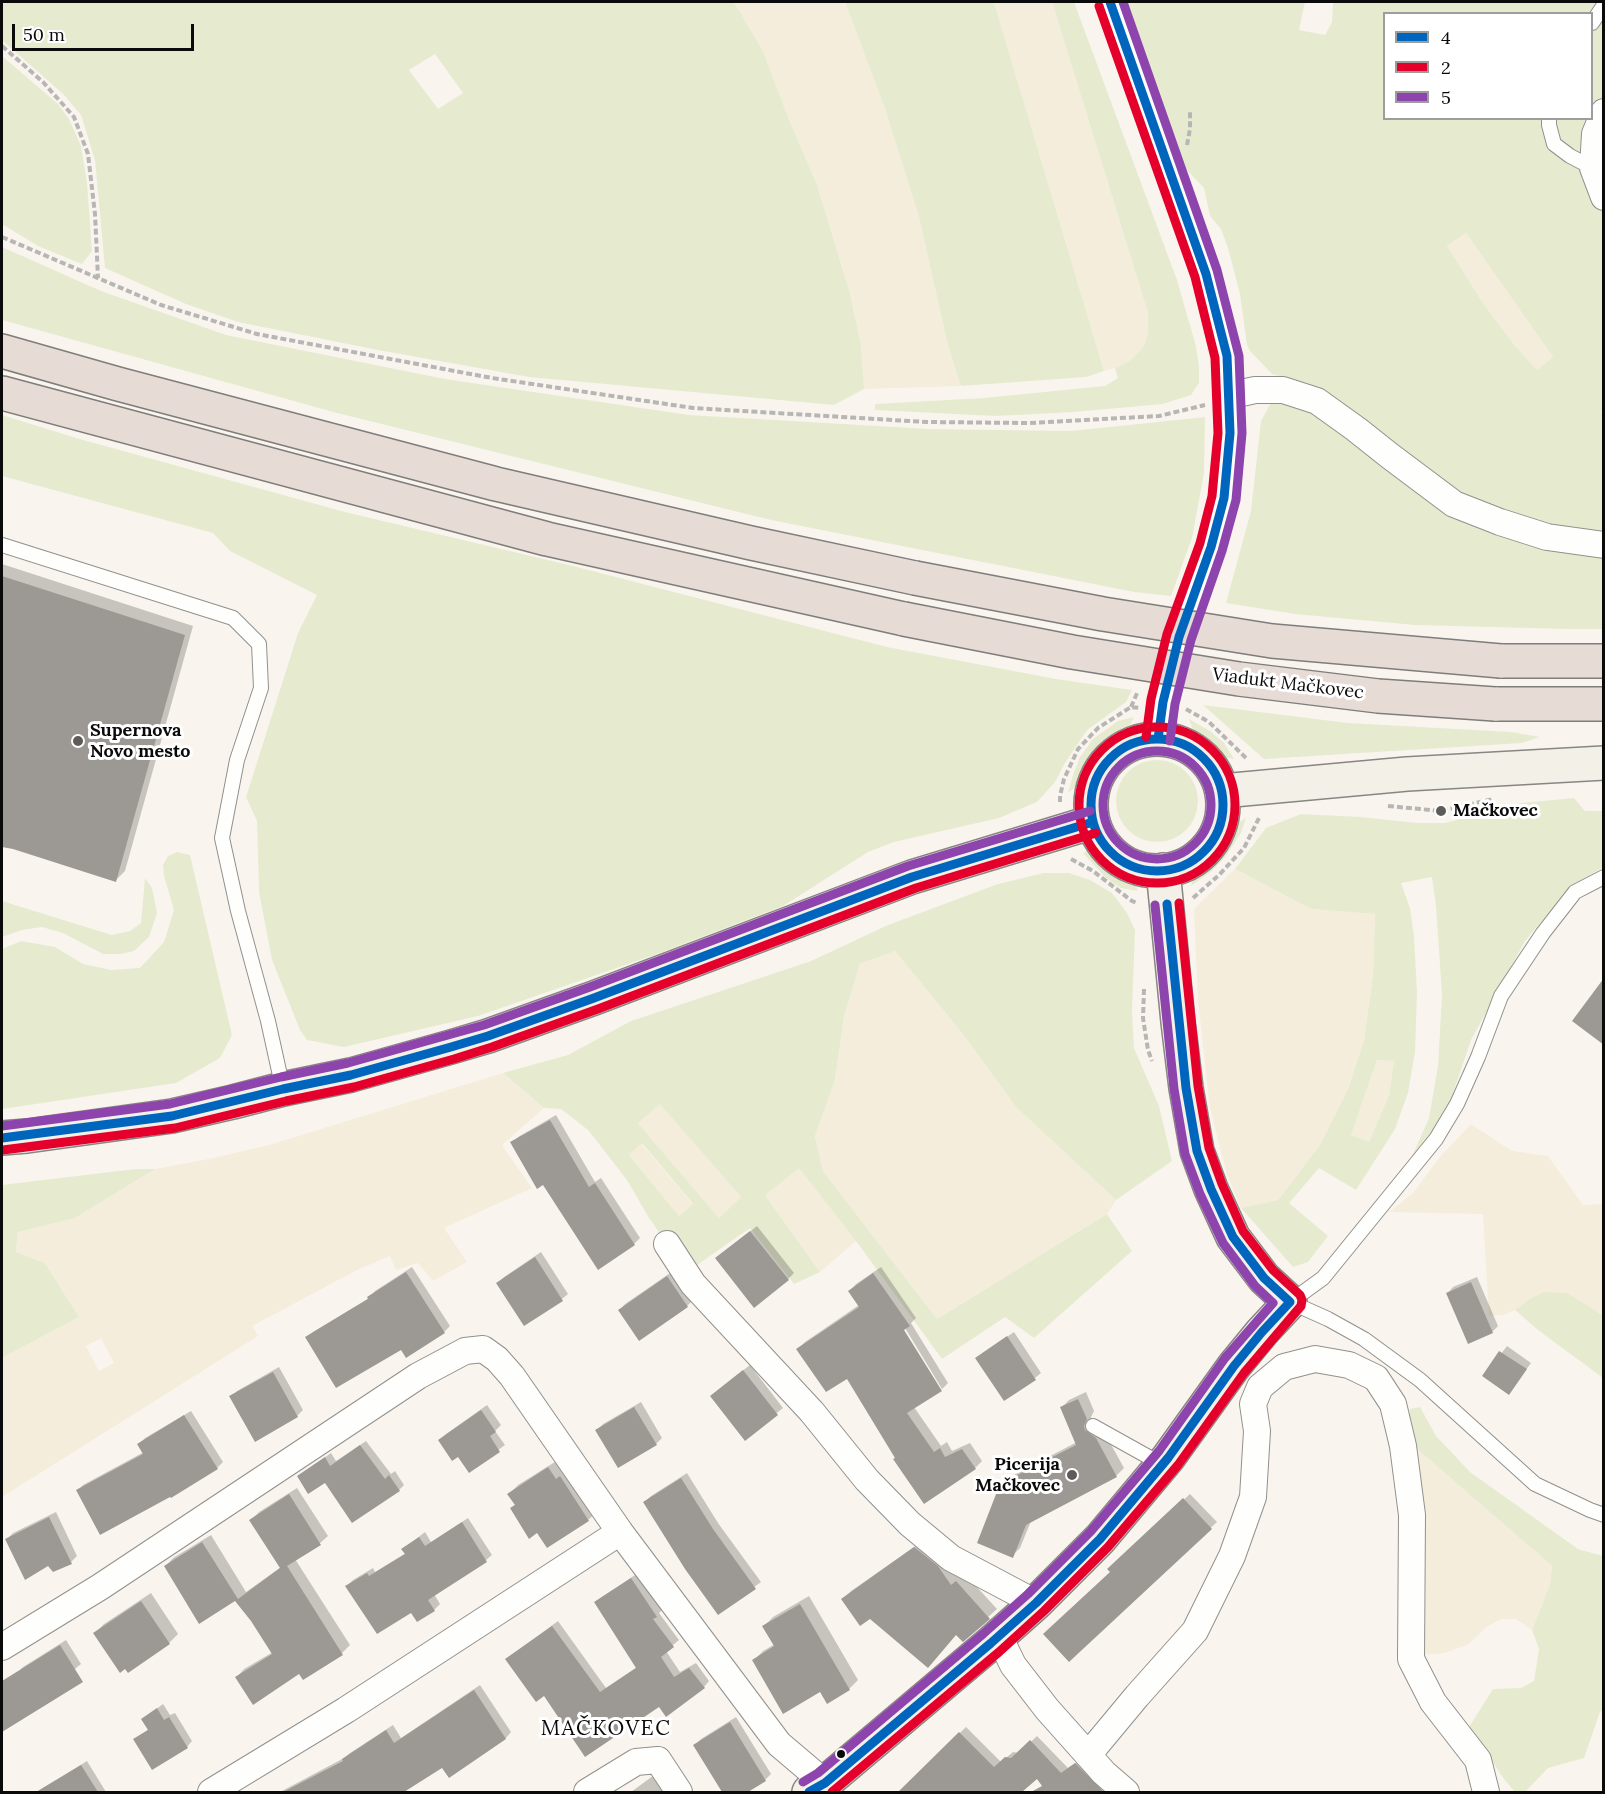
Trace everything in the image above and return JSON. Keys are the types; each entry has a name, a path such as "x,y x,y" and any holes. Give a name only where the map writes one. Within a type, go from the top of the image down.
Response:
{"highway":[{"path":"2,351 496,484 915,578 1103,614 1272,641 1502,661 1604,661"},
{"name":"Viadukt Mačkovec","path":"2,393 547,539 904,620 1072,652 1239,679 1378,696 1495,704 1604,704"}],"main road":[{"path":"1142,739 1179,741 1193,749 1206,759 1215,772 1222,791 1224,807 1220,826 1211,843 1198,857 1181,867 1144,870 1126,864 1110,853 1099,838 1093,822 1090,800 1094,779 1106,761 1122,747 1142,739"},
{"path":"1222,791 1407,774 1604,764"},
{"path":"2,1138 171,1116 351,1075 488,1036 912,877 1093,822"},
{"path":"817,1788 999,1636 1036,1603 1100,1539 1163,1465 1234,1366 1290,1302 1264,1278 1233,1237 1197,1151 1178,1022 1163,870"}],"street":[{"path":"1110,2 1206,274 1227,356 1230,433 1224,498 1211,547 1179,637 1163,702 1158,739"},
{"path":"1604,112 1595,134 1593,168 1604,197"},
{"path":"1228,396 1256,390 1283,390 1317,401 1454,504 1547,537 1604,545"},
{"path":"668,1244 693,1284 812,1412 867,1480 910,1524 951,1557 1036,1603"},
{"path":"2,1647 100,1587 418,1376 465,1351 483,1348 497,1359 512,1376 620,1532 780,1743 817,1788"},
{"path":"1088,1755 1195,1631 1232,1556 1254,1497 1257,1431 1254,1404 1260,1387 1284,1367 1315,1359 1349,1365 1376,1378 1393,1404 1403,1446 1412,1515 1411,1659 1433,1702 1478,1760 1486,1792"},
{"path":"211,1792 346,1710 620,1532"},
{"path":"999,1636 1013,1665 1047,1709 1104,1773 1126,1792"},
{"path":"587,1792 636,1762 658,1760 679,1792"}],"lane":[{"path":"1593,21 1604,4"},
{"path":"1549,120 1554,144 1570,156 1593,168"},
{"path":"2,545 233,618 259,644 261,688 237,760 222,838 283,1089"},
{"path":"1604,877 1575,892 1543,933 1501,996 1478,1058 1457,1104 1436,1139 1323,1278 1290,1302 1364,1339 1420,1380 1535,1484 1604,1515"},
{"path":"1093,1426 1163,1465"}],"path":[{"path":"2,46 43,82 74,117 88,154 95,214 98,278"},
{"path":"2,237 160,305 257,334 492,378 693,408 926,422 1030,423 1160,416 1199,407 1228,396"},
{"path":"1060,796 1064,779 1078,749 1098,728 1131,707"},
{"path":"1187,709 1209,722 1248,762"},
{"path":"1188,902 1219,875 1244,848 1260,817"},
{"path":"1071,859 1093,871 1132,901 1139,903"}],"shaded area":[{"path":"734,2 845,2 885,109 919,217 948,346 961,386 864,389 861,345 850,293 817,185 763,51"},
{"path":"994,2 1052,2 1148,313 1148,333 1144,346 1131,360 1115,368 1104,371"},
{"path":"1466,233 1553,357 1537,371 1483,303 1447,246"},
{"path":"1235,869 1311,909 1375,914 1373,975 1364,1040 1348,1089 1320,1145 1278,1200 1241,1208 1227,1175 1210,1108 1198,1000 1194,909"},
{"path":"895,951 962,1033 1016,1107 1116,1200 1107,1214 937,1319 823,1171 815,1136 835,1080 844,1016 860,964"},
{"path":"1377,1060 1394,1061 1389,1095 1369,1142 1351,1135"},
{"path":"503,1073 544,1108 502,1145 532,1188 444,1228 467,1262 433,1281 418,1263 396,1270 390,1256 359,1269 252,1326 258,1336 2,1497 2,1358 79,1317 45,1263 16,1252 18,1232 75,1218 155,1169 269,1145","holes":["101,1338 114,1363 99,1371 86,1346"]},
{"path":"660,1103 741,1197 719,1218 638,1123"},
{"path":"1471,1124 1512,1151 1548,1156 1583,1205 1603,1204 1603,1315 1599,1312 1528,1300 1515,1310 1503,1315 1489,1316 1483,1214 1389,1212 1413,1193 1439,1158"},
{"path":"641,1143 693,1205 679,1216 629,1155"},
{"path":"799,1167 856,1241 820,1272 765,1195"},
{"path":"1409,1442 1552,1566 1550,1584 1532,1630 1516,1619 1501,1619 1486,1627 1469,1644 1445,1653 1420,1655"}],"green space":[{"path":"2,2 734,2 763,51 817,185 850,293 861,345 864,389 834,405 529,377 238,322 186,304 105,268 95,160 81,115 63,94 2,40","holes":["435,54 463,93 438,109 409,70"]},
{"path":"845,2 994,2 1104,371 1086,377 961,386 948,346 919,217 885,109"},
{"path":"1052,2 1074,2 1177,280 1196,346 1199,383 1191,395 1163,404 1073,412 996,416 875,410 875,404 984,398 1105,386 1118,378 1115,368 1131,360 1144,346 1148,333 1148,313"},
{"path":"1119,2 1305,2 1299,30 1325,35 1332,22 1333,2 1603,2 1604,410 1601,412 1604,416 1603,532 1562,528 1520,517 1459,494 1304,383 1272,374 1247,345 1240,294 1228,248 1221,229 1210,216 1204,188 1175,158","holes":["1466,233 1553,357 1537,370 1516,347 1483,303 1447,246"]},
{"path":"2,56 58,104 69,119 81,146 87,183 92,251 82,264 38,246 2,224"},
{"path":"2,247 101,291 226,335 445,379 689,415 929,429 1071,431 1205,417 1204,473 1192,538 1171,596 1134,592 771,520 337,413 2,320"},
{"path":"1273,399 1304,406 1464,520 1603,557 1603,629 1415,625 1295,614 1226,603 1251,511 1261,421"},
{"path":"2,415 76,438 345,512 577,567 887,647 1056,679 1132,690 1126,702 1087,730 1055,782 1037,802 999,818 894,842 868,852 783,906 657,954 478,1016 344,1047 307,1040 300,1030 272,960 259,892 257,821 246,797 298,633 317,595 230,551 213,533 2,476"},
{"path":"1203,705 1348,723 1511,732 1540,737 1522,743 1264,759"},
{"path":"1134,717 1125,734 1107,747 1095,760 1081,783 1068,793 1080,757 1093,739 1118,721"},
{"path":"1189,719 1210,731 1224,743 1234,759 1223,757 1205,747 1196,738"},
{"path":"1149,760 1165,760 1180,767 1191,778 1198,793 1195,817 1186,830 1165,842 1149,842 1134,835 1123,824 1116,809 1116,793 1123,778 1134,767"},
{"path":"1574,798 1585,811 1603,811 1603,867 1574,886 1559,900 1525,941 1471,1040 1445,1117 1410,1161 1429,1118 1438,1066 1442,995 1432,877 1401,883 1410,908 1417,993 1415,1052 1408,1093 1395,1129 1356,1190 1319,1168 1289,1203 1328,1236 1308,1262 1293,1267 1241,1208 1278,1200 1320,1145 1348,1089 1364,1040 1373,975 1375,914 1311,909 1235,869 1266,828 1301,814 1445,823 1521,803","holes":["1377,1060 1394,1061 1389,1095 1369,1142 1351,1135"]},
{"path":"1246,818 1241,833 1226,856 1212,871 1191,886 1197,866 1214,854 1225,830"},
{"path":"1096,849 1130,872 1138,891 1121,888 1106,878 1083,853"},
{"path":"177,852 190,855 232,1035 220,1058 176,1083 2,1109 2,949 21,941 55,947 83,964 111,970 140,968 164,942 174,910 163,865 168,856"},
{"path":"1044,873 1069,873 1090,880 1112,893 1127,913 1135,930 1132,1012 1134,1048 1159,1106 1172,1161 1116,1200 1016,1107 962,1033 895,951 860,964 844,1016 835,1080 815,1136 823,1171 937,1319 1107,1214 1132,1251 1034,1338 1005,1317 942,1359 856,1241 799,1168 765,1195 820,1272 794,1284 750,1228 687,1272 649,1218 627,1180 588,1130 561,1109 544,1108 503,1073 568,1055 631,1021 811,961 888,925 998,884","holes":["660,1104 741,1197 719,1218 638,1123","642,1143 693,1204 679,1216 629,1155"]},
{"path":"145,878 152,888 157,913 149,937 134,951 103,954 63,933 42,927 22,930 2,937 2,901 112,935 130,931 141,923"},
{"path":"135,1169 155,1169 75,1218 18,1232 16,1252 45,1263 79,1317 2,1358 2,1185"},
{"path":"1544,1292 1567,1293 1603,1315 1603,1378 1515,1310"},
{"path":"1420,1407 1436,1436 1470,1472 1578,1549 1603,1556 1603,1710 1600,1712 1584,1758 1548,1768 1525,1792 1515,1792 1469,1727 1493,1689 1521,1688 1534,1681 1539,1649 1532,1630 1550,1584 1552,1566 1409,1442 1410,1409"}],"building":[{"name":"Supernova Novo mesto","path":"2,576 185,635 116,882 2,847"},
{"path":"1604,978 1604,1045 1572,1021"},
{"path":"550,1120 589,1187 595,1183 635,1245 598,1270 543,1185 537,1189 510,1142"},
{"path":"750,1231 789,1280 754,1308 715,1258"},
{"path":"535,1257 563,1301 524,1326 496,1283"},
{"path":"406,1272 445,1333 406,1358 401,1350 336,1388 305,1337 368,1299 367,1297"},
{"path":"873,1273 910,1326 904,1330 942,1391 907,1413 934,1452 940,1448 945,1457 962,1449 976,1469 924,1504 893,1459 895,1458 847,1379 826,1392 796,1349 859,1307 848,1291"},
{"path":"667,1276 688,1307 639,1341 618,1310"},
{"path":"1471,1282 1493,1333 1468,1344 1446,1293"},
{"path":"1007,1336 1036,1380 1004,1401 975,1358"},
{"path":"1499,1351 1527,1369 1509,1395 1482,1376"},
{"path":"743,1370 778,1415 745,1441 710,1396"},
{"path":"273,1372 298,1417 255,1442 229,1396"},
{"path":"1078,1399 1087,1419 1085,1430 1096,1438 1117,1477 1026,1525 1013,1558 977,1543 1000,1484 1076,1445 1060,1407"},
{"path":"634,1407 657,1445 618,1468 595,1430"},
{"path":"481,1410 496,1432 490,1436 500,1452 469,1473 458,1457 452,1461 438,1440"},
{"path":"184,1415 218,1469 171,1498 100,1535 76,1490 143,1454 137,1444"},
{"path":"360,1445 385,1479 389,1475 400,1491 352,1523 325,1483 308,1494 297,1476 325,1457 330,1466"},
{"path":"548,1467 556,1479 560,1476 589,1521 547,1548 537,1533 529,1539 510,1508 515,1505 507,1494"},
{"path":"681,1478 713,1529 756,1589 718,1615 685,1569 643,1502"},
{"path":"289,1494 321,1545 287,1566 343,1655 303,1680 299,1674 253,1705 235,1677 272,1654 251,1621 235,1601 199,1624 164,1566 202,1542 238,1599 280,1568 249,1520"},
{"path":"1183,1498 1212,1529 1069,1662 1043,1634 1110,1572 1107,1569"},
{"path":"49,1517 72,1564 53,1572 48,1566 25,1580 5,1539"},
{"path":"462,1522 487,1562 428,1600 435,1611 417,1622 411,1613 377,1634 345,1586 367,1573 369,1576 405,1554 401,1549 419,1537 425,1546"},
{"path":"914,1547 938,1566 951,1585 956,1581 990,1619 963,1642 956,1635 928,1668 870,1619 860,1626 841,1599"},
{"path":"631,1578 657,1617 653,1619 674,1647 661,1657 674,1677 689,1668 705,1688 666,1717 659,1707 585,1757 544,1696 536,1702 505,1659 552,1626 600,1692 636,1668 594,1602"},
{"path":"141,1601 170,1644 128,1673 125,1669 120,1673 93,1633"},
{"path":"800,1604 850,1690 827,1704 820,1692 783,1714 752,1660 774,1646 762,1626"},
{"path":"60,1645 83,1682 2,1732 2,1681"},
{"path":"474,1690 506,1739 449,1778 442,1768 404,1792 283,1792 343,1761 342,1759 386,1730 394,1743"},
{"path":"157,1708 164,1720 169,1717 188,1748 152,1770 133,1739 148,1730 141,1719"},
{"path":"730,1722 766,1781 748,1792 722,1792 693,1745"},
{"path":"959,1732 994,1767 1005,1757 1011,1758 1030,1740 1061,1773 1075,1763 1104,1792 1031,1792 1042,1786 1037,1779 1022,1792 898,1792"},
{"path":"81,1765 98,1792 36,1792"}],"transit line":[{"name":"4","path":"1110,2 1206,274 1227,356 1230,433 1224,498 1211,547 1179,637 1163,702 1158,739"},
{"name":"5","path":"1123,2 1217,270 1239,356 1242,433 1236,500 1222,551 1191,640 1175,704 1170,741"},
{"name":"2","path":"1099,6 1195,277 1215,358 1218,433 1212,496 1200,543 1167,634 1151,699 1146,737"},
{"name":"2","path":"1157,727 1172,728 1187,733 1201,740 1212,750 1222,761 1229,775 1234,790 1235,805 1234,820 1229,835 1222,849 1212,860 1201,870 1187,877 1172,882 1157,883 1142,882 1127,877 1113,870 1102,860 1092,849 1085,835 1080,820 1079,805 1080,790 1085,775 1092,761 1102,750 1113,740 1127,733 1142,728 1157,727"},
{"name":"4","path":"1157,739 1182,744 1204,758 1218,780 1223,805 1218,830 1204,852 1182,866 1157,871 1132,866 1110,852 1096,830 1091,805 1096,780 1110,758 1132,744 1157,739"},
{"name":"5","path":"1157,751 1178,755 1195,767 1207,784 1211,805 1207,826 1195,843 1178,855 1157,859 1136,855 1119,843 1107,826 1103,805 1107,784 1119,767 1136,755 1157,751"},
{"name":"5","path":"2,1126 170,1104 348,1063 484,1025 908,866 1090,811"},
{"name":"4","path":"2,1138 172,1116 351,1075 451,1047 594,998 912,877 1093,822"},
{"name":"2","path":"3,1150 175,1128 354,1087 454,1059 598,1009 916,888 1096,833"},
{"name":"2","path":"832,1792 999,1652 1108,1547 1178,1465 1244,1373 1301,1306 1300,1295 1273,1270 1243,1231 1209,1148 1198,1086 1179,903"},
{"name":"4","path":"809,1792 825,1783 991,1643 1036,1603 1100,1539 1168,1458 1234,1366 1290,1302 1264,1278 1233,1237 1197,1151 1186,1088 1167,904"},
{"name":"5","path":"803,1782 818,1773 983,1634 1028,1594 1091,1531 1159,1451 1225,1358 1273,1303 1255,1286 1223,1243 1200,1194 1185,1154 1174,1089 1155,905"}],"place":[{"name":"Supernova Novo mesto","path":"78,741"},
{"name":"Mačkovec","path":"1441,811"},
{"name":"Picerija Mačkovec","path":"1072,1475"}],"district":[{"name":"MAČKOVEC","path":"606,1729"}]}
